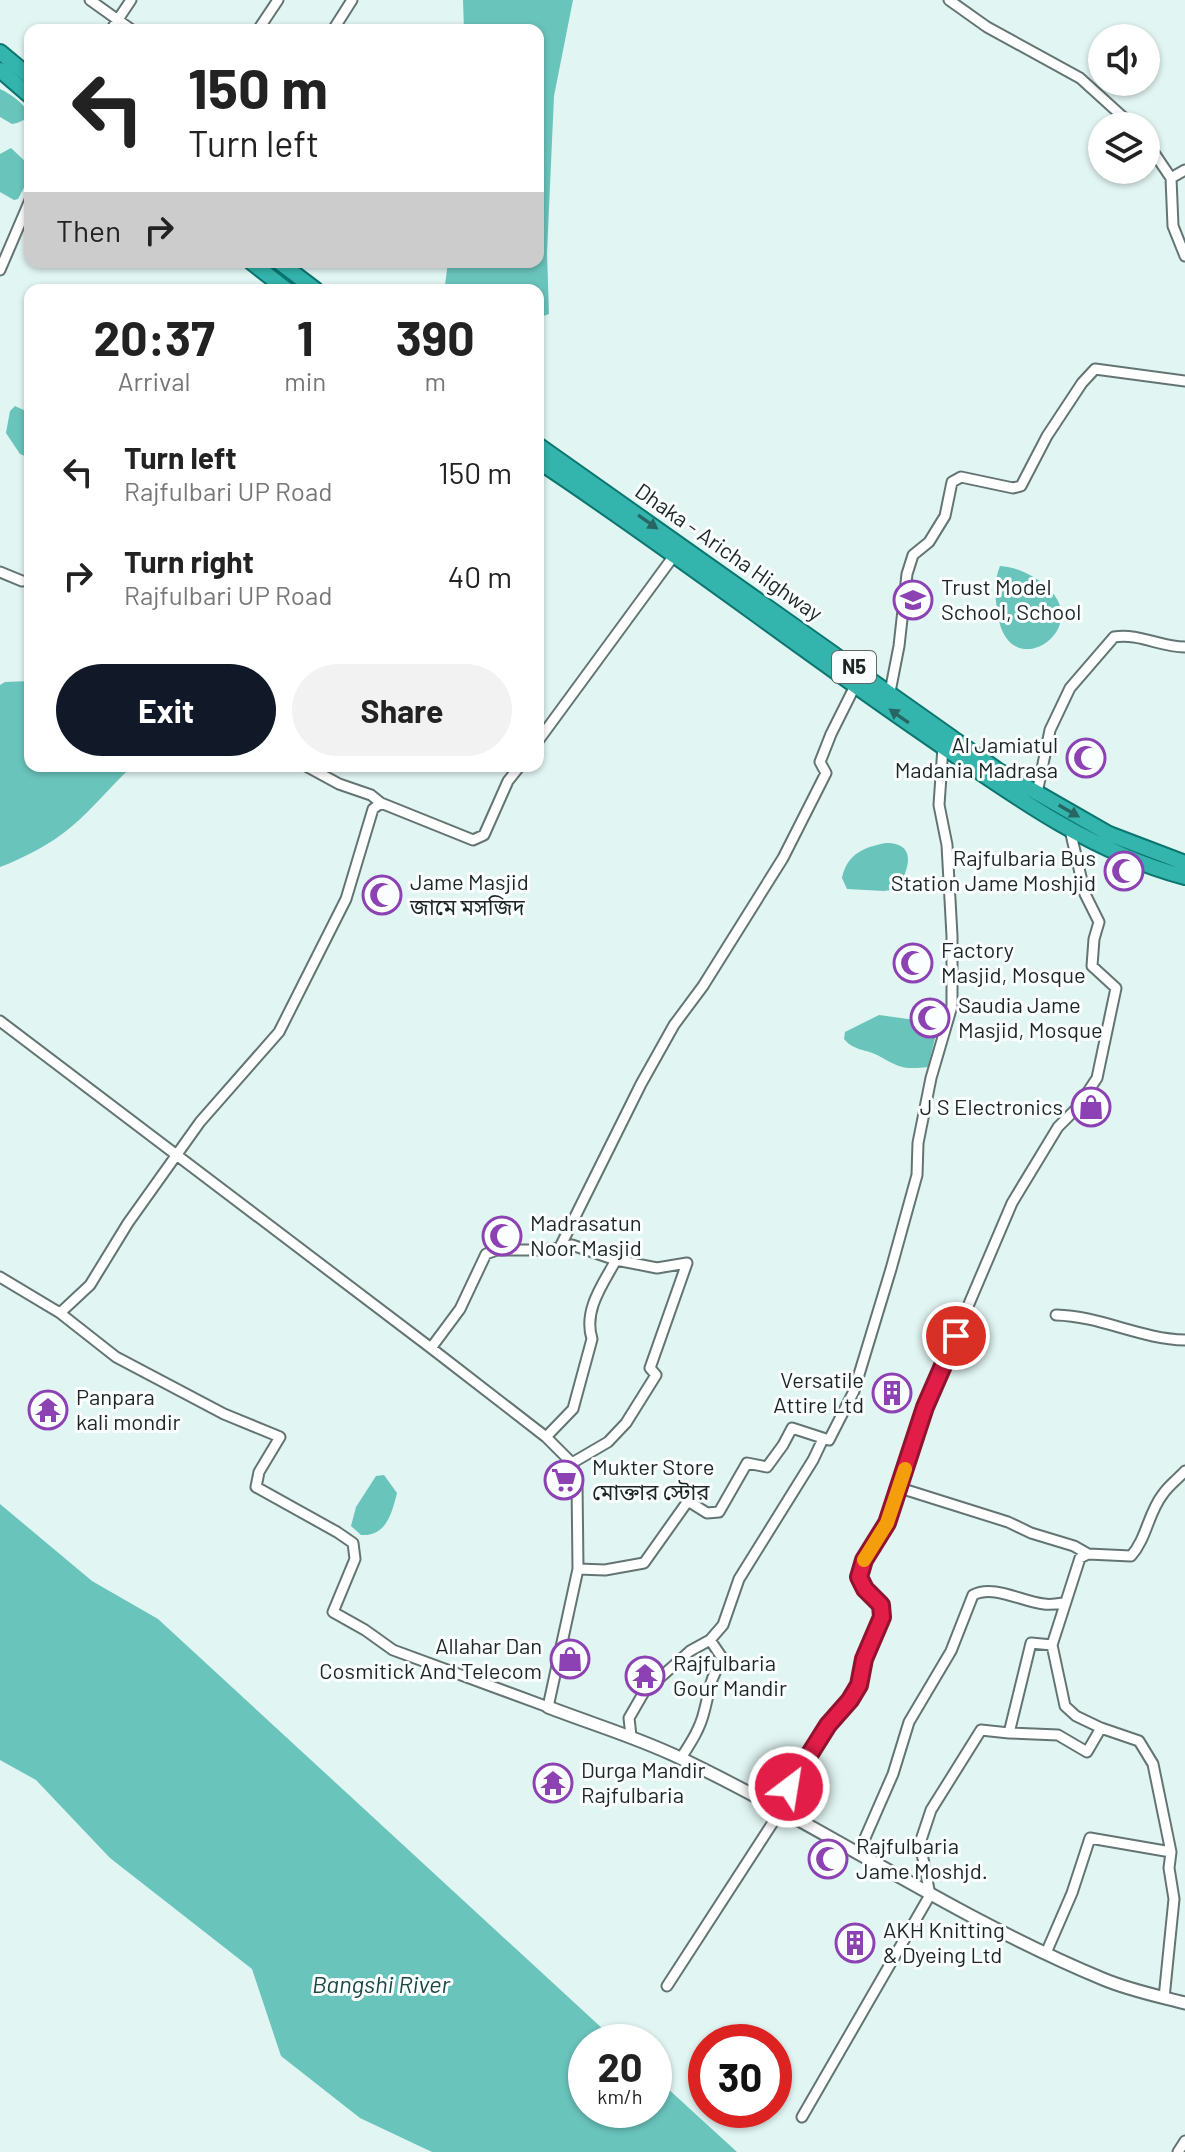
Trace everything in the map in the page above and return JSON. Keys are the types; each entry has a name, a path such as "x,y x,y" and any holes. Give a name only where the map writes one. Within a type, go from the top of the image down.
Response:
{"highway":[{"path":"0,52 24,72"},
{"path":"0,70 24,91"},
{"path":"259,268 279,284"},
{"path":"287,268 308,284"},
{"name":"Dhaka - Aricha Highway","path":"544,449 999,771 1109,834 1185,863"},
{"name":"Dhaka - Aricha Highway","path":"544,465 1023,803 1111,850 1185,877"}],"street":[{"path":"90,0 122,24"},
{"path":"115,24 131,0"},
{"path":"262,24 278,0"},
{"path":"337,24 352,0"},
{"path":"949,0 987,27 1080,78 1118,112"},
{"path":"1160,162 1171,178 1173,226 1185,256"},
{"path":"1171,178 1185,170"},
{"path":"0,270 24,214"},
{"path":"890,692 907,574 913,555 929,542 945,516 952,482 961,477 1013,488 1021,486 1047,436 1082,383 1095,369 1185,381"},
{"path":"544,733 673,557"},
{"path":"0,572 22,581"},
{"path":"1037,793 1050,730 1070,688 1114,637 1129,634 1172,647 1185,647"},
{"path":"559,1249 584,1193 674,1025 703,986 783,858 826,773 820,762 855,686"},
{"path":"578,1569 605,1570 644,1563 688,1501 707,1513 719,1512 747,1463 767,1467 792,1428 823,1439 832,1437 854,1391 917,1175 918,1143 931,1078 952,1006 947,845 939,805 943,747"},
{"path":"317,772 339,784 371,795 381,803 473,840 484,835 508,781 515,772"},
{"path":"60,1313 90,1285 128,1223 200,1122 279,1032 346,899 373,809 381,803"},
{"path":"667,1986 778,1809 814,1745 859,1685 864,1659 882,1617 881,1605 865,1589 859,1577 864,1560 887,1523 925,1407 1012,1203 1058,1127 1078,1107 1097,1078 1116,988 1092,966 1099,922 1085,894 1070,828"},
{"path":"0,1021 431,1348 546,1437 572,1463 577,1481 578,1569 548,1707"},
{"path":"431,1348 460,1309 486,1254 497,1250 559,1249 572,1245 616,1260 657,1268 687,1263 650,1368 656,1375 626,1423 608,1442 572,1463"},
{"path":"546,1437 573,1409 592,1339 590,1312 616,1260"},
{"path":"0,1277 60,1313 116,1357 224,1414 280,1437 259,1472 256,1487 353,1543 355,1559 333,1612 393,1650 599,1727 631,1736 681,1758 930,1895 1046,1953 1106,1980 1185,2003"},
{"path":"1056,1315 1079,1316 1128,1331 1185,1340"},
{"path":"631,1736 629,1718 644,1692 690,1651 710,1640 723,1625 739,1579 823,1439"},
{"path":"900,1488 1008,1522 1088,1554 1131,1556 1141,1545 1147,1523 1162,1495 1185,1471"},
{"path":"1088,1554 1080,1558 1052,1645 1065,1706 1076,1716 1101,1728 1139,1741 1153,1764 1171,1852 1169,1868 1174,1899 1164,1998"},
{"path":"858,1854 893,1774 909,1722 951,1651 973,1595 979,1592 998,1593 1044,1604 1063,1603"},
{"path":"681,1758 704,1713 711,1676 723,1659 710,1640"},
{"path":"1009,1733 1031,1643 1052,1645"},
{"path":"802,2117 930,1895 920,1843 931,1810 981,1730 1058,1735 1087,1752 1101,1728"},
{"path":"1046,1953 1072,1893 1090,1838 1171,1852"},
{"path":"1178,2152 1185,2141"}],"water":[{"path":"463,0 573,0 554,96 547,253 549,314 544,316 544,284 445,284 447,268 544,268 544,24 464,24"},
{"path":"0,89 24,107 24,119 12,124 0,117"},
{"path":"11,148 24,160 24,188 18,199 0,192 0,154"},
{"path":"15,406 24,410 24,456 6,433 10,411"},
{"path":"1000,566 1020,571 1039,581 1050,590 1060,606 1061,621 1054,635 1043,644 1030,649 1016,647 1005,636 995,597"},
{"path":"24,681 24,772 127,772 63,833 37,850 0,867 0,685"},
{"path":"886,843 896,844 907,853 905,874 897,889 847,889 842,878 852,857"},
{"path":"879,1015 936,1025 928,1067 902,1067 856,1048 844,1039 845,1032"},
{"path":"384,1475 397,1493 390,1516 376,1532 361,1535 351,1526 356,1507 376,1476"},
{"name":"Bangshi River","path":"0,1504 92,1581 158,1619 597,2024 568,2024 568,2128 672,2128 672,2092 688,2107 688,2128 711,2128 737,2152 432,2152 360,2118 281,2056 252,1969 110,1858 36,1780 0,1760"}],"slow traffic":[{"path":"864,1560 887,1523 905,1469"}],"place":[{"name":"Trust Model School, School","path":"913,600"},
{"name":"Al Jamiatul Madania Madrasa","path":"1086,758"},
{"name":"Rajfulbaria Bus Station Jame Moshjid","path":"1124,871"},
{"name":"Jame Masjid জামে মসজিদ","path":"382,895"},
{"name":"Factory Masjid, Mosque","path":"913,963"},
{"name":"Saudia Jame Masjid, Mosque","path":"930,1018"},
{"name":"J S Electronics","path":"1091,1107"},
{"name":"Madrasatun Noor Masjid","path":"502,1236"},
{"name":"Versatile Attire Ltd","path":"892,1393"},
{"name":"Panpara kali mondir","path":"48,1410"},
{"name":"Mukter Store মোক্তার স্টোর","path":"564,1480"},
{"name":"Allahar Dan Cosmitick And Telecom","path":"570,1659"},
{"name":"Rajfulbaria Gour Mandir","path":"645,1676"},
{"name":"Durga Mandir Rajfulbaria","path":"553,1783"},
{"name":"Rajfulbaria Jame Moshjd.","path":"828,1859"},
{"name":"AKH Knitting & Dyeing Ltd","path":"855,1943"}],"route":[{"path":"789,1787 814,1745 859,1685 864,1659 882,1617 881,1605 865,1589 859,1577 864,1560 887,1523 925,1407 956,1336"}]}
